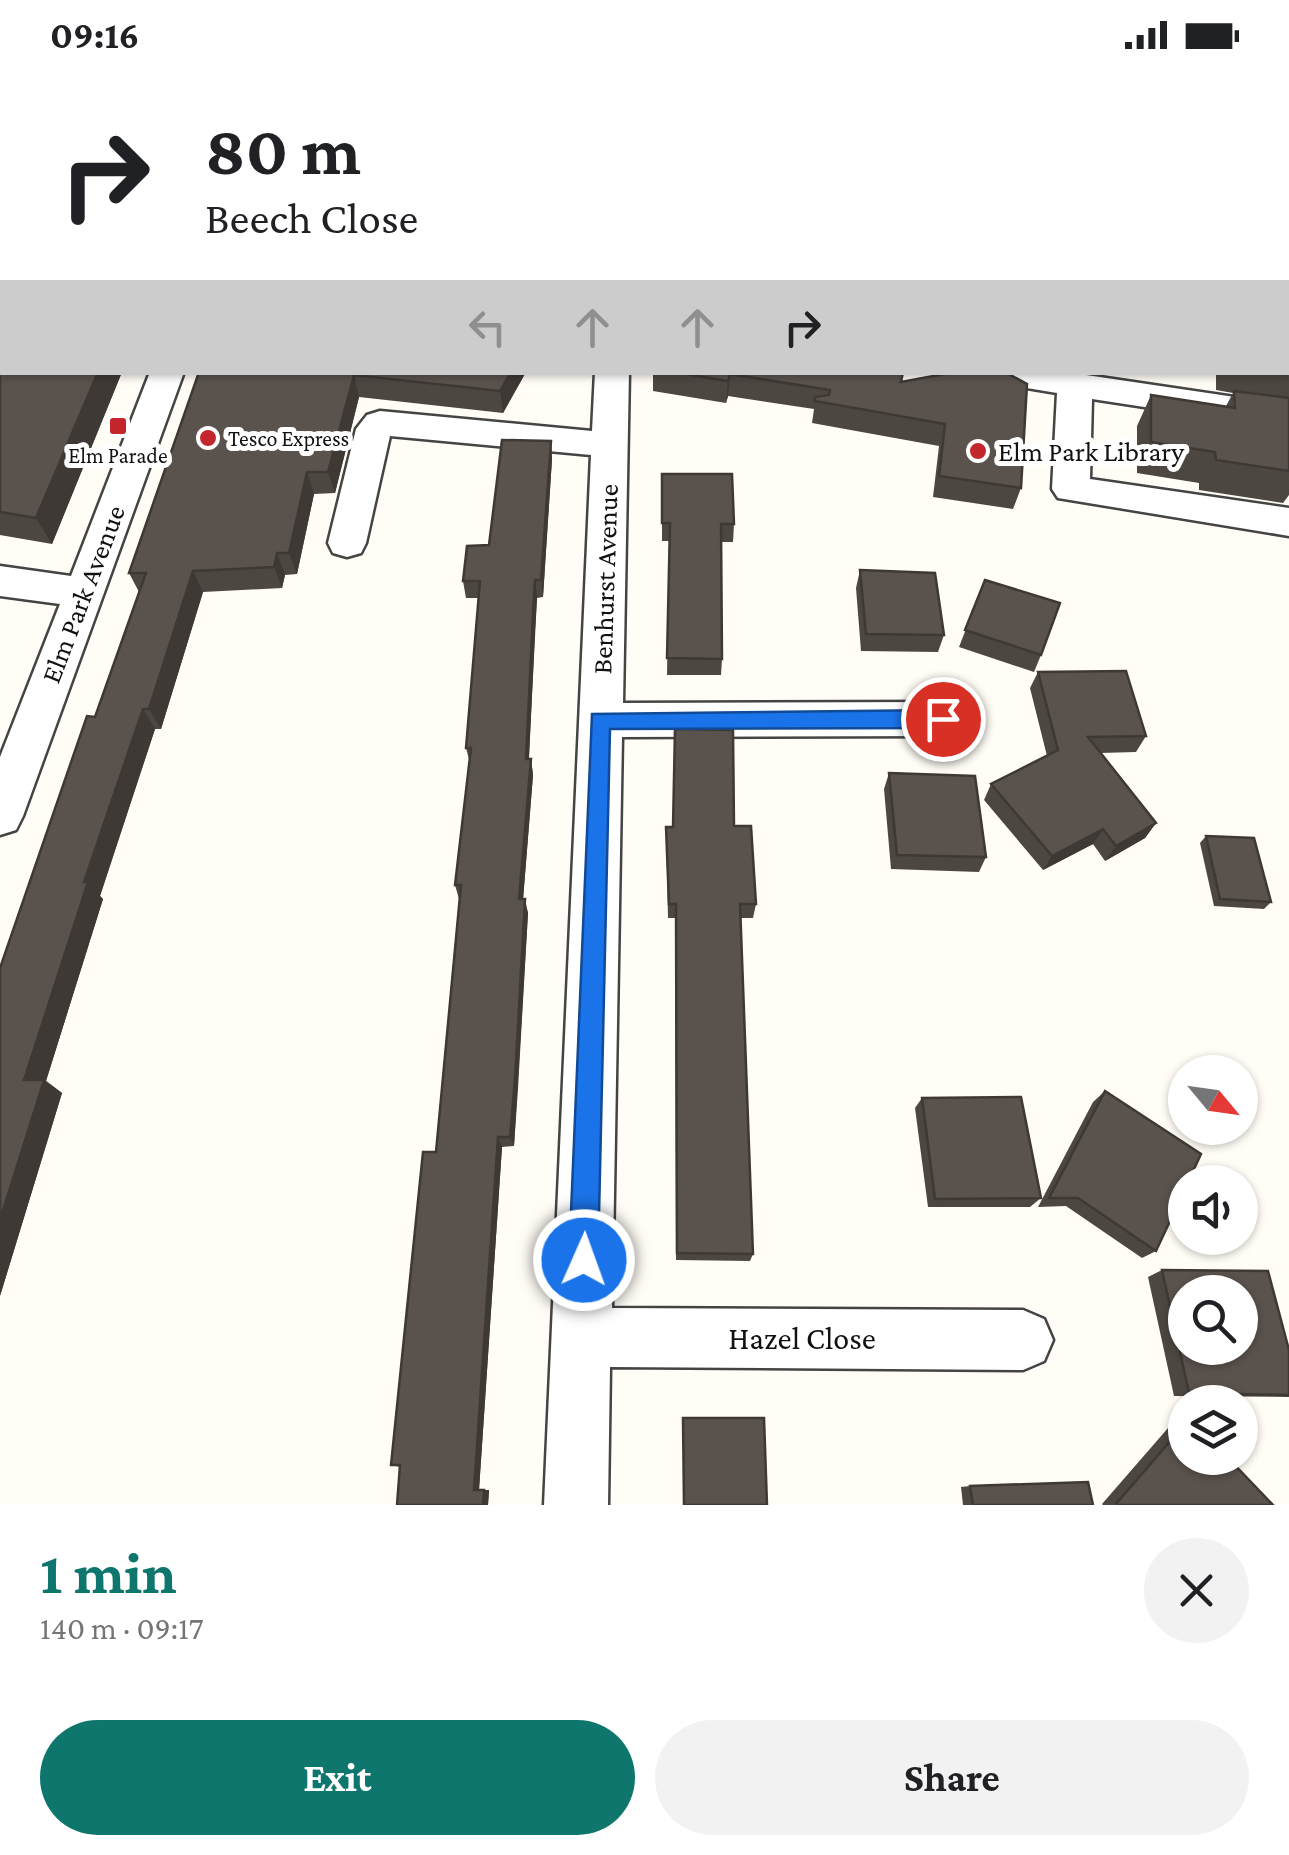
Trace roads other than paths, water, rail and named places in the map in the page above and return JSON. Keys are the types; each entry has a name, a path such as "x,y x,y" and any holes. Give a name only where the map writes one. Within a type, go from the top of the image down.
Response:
{"street":[{"name":"Elm Park Avenue","path":"0,816 166,375"},
{"name":"Benhurst Avenue","path":"576,1505 612,375"},
{"path":"1007,375 1289,417"},
{"path":"1075,386 1071,489 1289,522"},
{"path":"346,542 374,428 380,423 610,445"},
{"path":"0,581 83,592"},
{"path":"599,720 943,719"},
{"name":"Hazel Close","path":"581,1336 1024,1340"}],"place":[{"name":"Elm Parade","path":"118,426"},
{"name":"Tesco Express","path":"208,438"},
{"name":"Elm Park Library","path":"978,451"}]}
